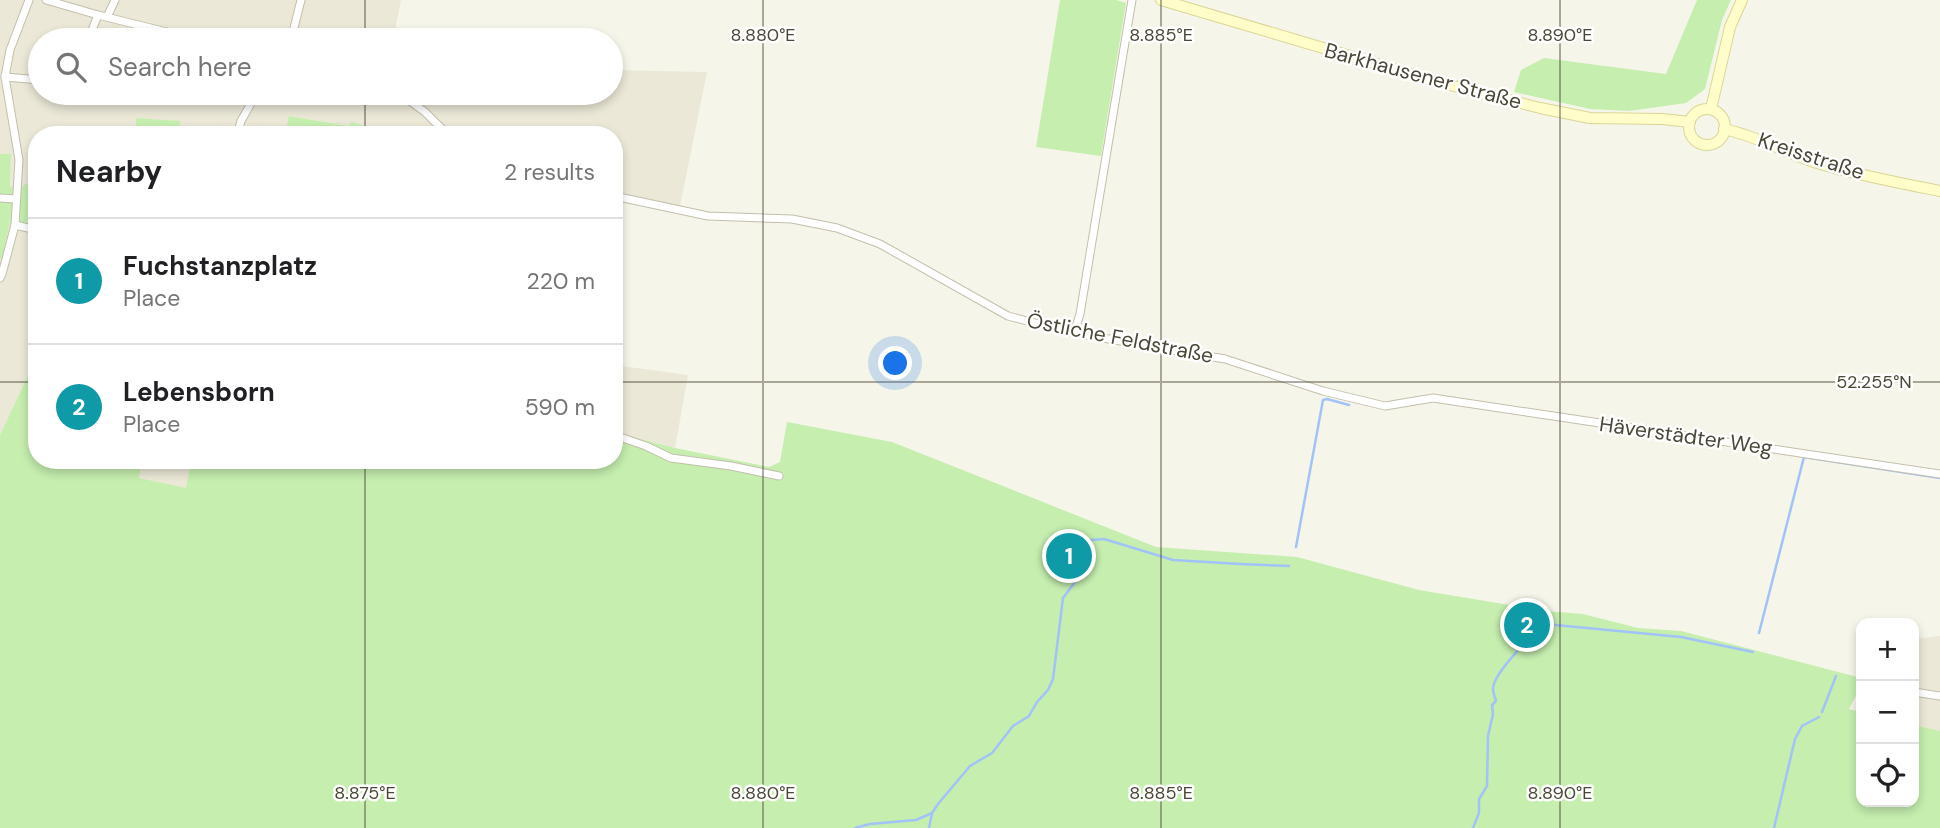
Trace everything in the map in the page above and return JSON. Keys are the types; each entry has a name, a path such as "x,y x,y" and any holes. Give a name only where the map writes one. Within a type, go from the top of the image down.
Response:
{"main road":[{"name":"Barkhausener Straße","path":"1161,0 1425,78 1540,108 1590,118 1690,122"},
{"path":"1711,109 1730,27 1742,0"},
{"path":"1711,109 1721,116 1724,129 1721,138 1716,142 1704,144 1691,134 1690,122 1700,110 1711,109"},
{"name":"Kreisstraße","path":"1724,129 1762,140 1823,165 1940,191"}],"street":[{"path":"0,278 15,225 19,160 5,77 10,50 29,0"},
{"path":"46,0 149,28"},
{"path":"107,18 115,0"},
{"path":"294,28 301,0"},
{"path":"1074,333 1080,314 1132,0"},
{"path":"93,28 98,15"},
{"path":"5,77 28,79"},
{"path":"240,126 250,105"},
{"path":"415,105 439,126"},
{"path":"0,198 15,199"},
{"name":"Östliche Feldstraße","path":"623,198 708,216 792,219 837,228 880,244 1008,317 1074,333 1225,359 1323,391 1385,406 1433,398"},
{"path":"15,225 28,228"},
{"name":"Häverstädter Weg","path":"1433,398 1940,474"},
{"path":"623,438 671,458 779,476"},
{"path":"1919,693 1940,696"}],"shaded area":[{"path":"0,0 401,0 395,28 28,28 28,105 623,105 623,70 707,72 680,206 623,195 623,126 349,126 290,116 287,126 179,126 179,121 136,119 136,126 28,126 28,183 21,187 10,187 11,155 0,154"},
{"path":"10,221 28,225 28,376 0,435 0,258"},
{"path":"623,366 688,375 675,448 623,434"},
{"path":"140,469 189,469 186,489 138,478"},
{"path":"1940,636 1940,731 1919,726 1919,638"}],"green space":[{"path":"1060,0 1116,0 1126,3 1101,156 1036,147"},
{"path":"1697,0 1731,0 1722,20 1705,89 1686,103 1629,111 1590,109 1514,92 1521,70 1544,58 1666,74"},
{"path":"289,116 349,126 287,126"},
{"path":"136,118 180,121 180,126 136,126"},
{"path":"0,154 11,154 10,187 21,187 28,183 28,225 10,222 2,259"},
{"path":"28,376 28,469 140,469 139,478 186,488 189,469 623,469 623,434 769,467 780,462 787,422 892,442 1156,547 1297,557 1419,590 1545,611 1583,614 1638,628 1681,631 1856,677 1856,696 1849,709 1856,711 1856,807 1919,807 1919,726 1940,731 1940,828 0,828 0,435"}],"waterway":[{"path":"1296,547 1323,400 1349,405"},
{"path":"1759,633 1804,457 1940,478"},
{"path":"1084,560 1079,541 1104,539 1173,560 1289,566"},
{"path":"929,828 932,813 970,766 992,753 1013,726 1029,716 1048,690 1053,679 1063,598 1075,582 1077,571"},
{"path":"1529,636 1540,633 1545,624 1681,637 1753,652"},
{"path":"1473,828 1479,813 1479,799 1487,786 1488,736 1493,714 1492,705 1496,701 1494,684 1521,647"},
{"path":"1822,712 1836,676"},
{"path":"1774,828 1795,739 1802,726 1819,717"},
{"path":"855,828 916,820 932,813"}],"place":[{"name":"Fuchstanzplatz","path":"1069,556"},
{"name":"Lebensborn","path":"1527,625"}]}
